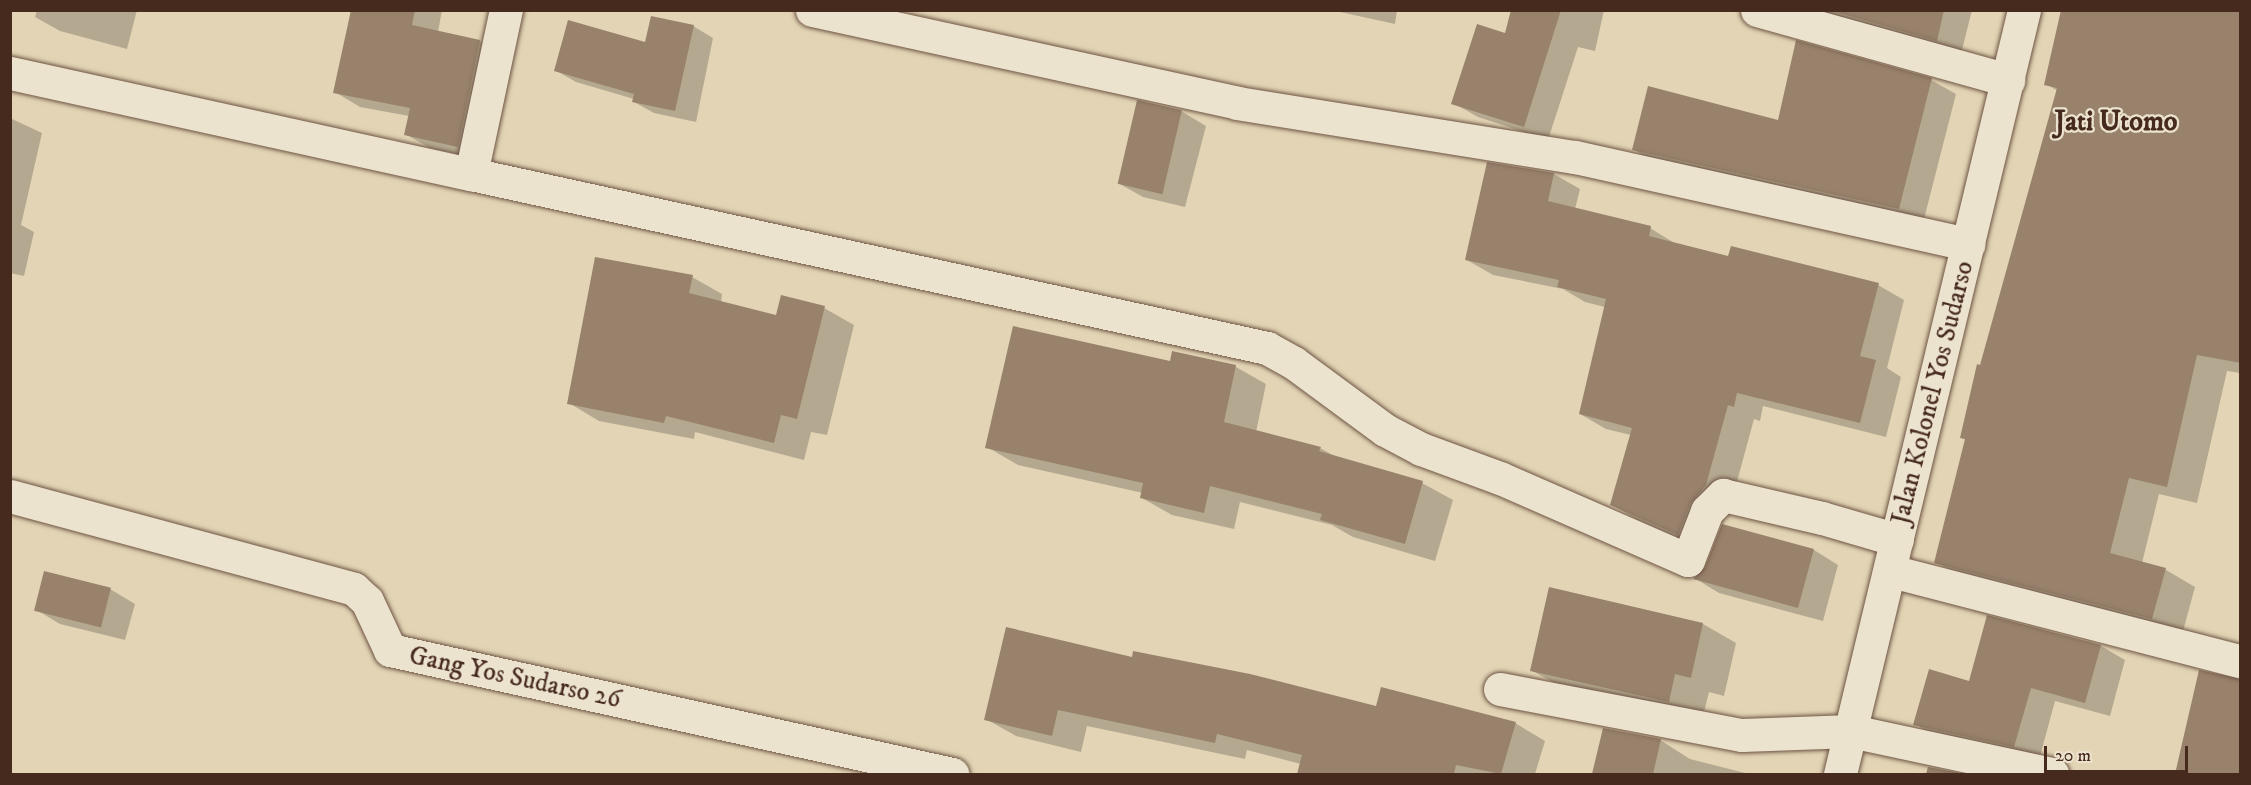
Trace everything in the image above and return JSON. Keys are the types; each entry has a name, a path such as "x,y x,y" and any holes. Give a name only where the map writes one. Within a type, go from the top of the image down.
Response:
{"street":[{"path":"471,174 506,10"},
{"path":"812,10 1237,103 1575,157 1968,244"},
{"path":"1756,10 2008,80"},
{"name":"Jalan Kolonel Yos Sudarso","path":"1840,774 2024,10"},
{"path":"10,73 1267,348 1294,363 1385,430 1421,448 1500,478 1688,561 1707,511 1723,495 1822,518 1894,555 2241,661"},
{"name":"Gang Yos Sudarso 26","path":"10,496 354,589 367,602 390,650 952,774"},
{"path":"1500,689 1565,704 1742,735 1851,731 2052,774"}],"building":[{"path":"351,10 415,10 412,25 480,40 458,147 404,135 410,108 333,93"},
{"path":"1511,10 1561,10 1524,127 1451,104 1477,24 1505,33"},
{"path":"1829,10 1944,10 1937,41"},
{"path":"2061,10 2241,10 2241,363 2197,355 2167,487 2129,478 2110,553 2166,568 2152,619 1934,563 1965,439 1960,438 1977,364 1980,365 2057,88 2044,85"},
{"path":"651,16 694,25 675,111 632,102 634,94 554,71 568,20 645,42"},
{"path":"1796,40 1932,78 1899,209 1632,150 1648,86 1778,120"},
{"path":"1137,100 1182,110 1162,194 1118,184"},
{"path":"1487,162 1554,173 1548,201 1651,226 1649,236 1728,256 1731,246 1879,283 1860,356 1876,360 1860,423 1737,393 1734,407 1728,405 1706,485 1690,504 1678,535 1610,505 1632,428 1579,414 1606,299 1557,287 1559,280 1465,260"},
{"path":"595,257 693,275 689,293 776,315 781,295 825,306 797,419 781,415 774,443 666,416 664,423 567,404"},
{"path":"1013,326 1170,361 1172,351 1236,365 1224,422 1321,447 1319,451 1423,481 1405,544 1320,520 1322,514 1210,486 1204,513 1140,498 1143,483 985,448"},
{"path":"1722,524 1814,549 1798,608 1693,579 1705,567"},
{"path":"44,571 111,588 101,627 34,611"},
{"path":"1549,587 1703,623 1691,678 1675,674 1669,702 1530,671"},
{"path":"1987,615 2101,645 2085,703 2031,688 2014,747 1913,725 1929,669 1969,681"},
{"path":"1006,627 1132,657 1133,651 1250,674 1376,706 1381,687 1516,722 1501,774 1456,765 1454,774 1297,774 1302,755 1217,734 1215,743 1058,710 1052,736 984,720"},
{"path":"2199,670 2241,679 2241,774 2175,774"},
{"path":"1603,728 1661,739 1653,774 1592,774"},
{"path":"1928,767 1965,774 1926,774"}],"district":[{"name":"Jati Utomo","path":"2116,122"}]}
